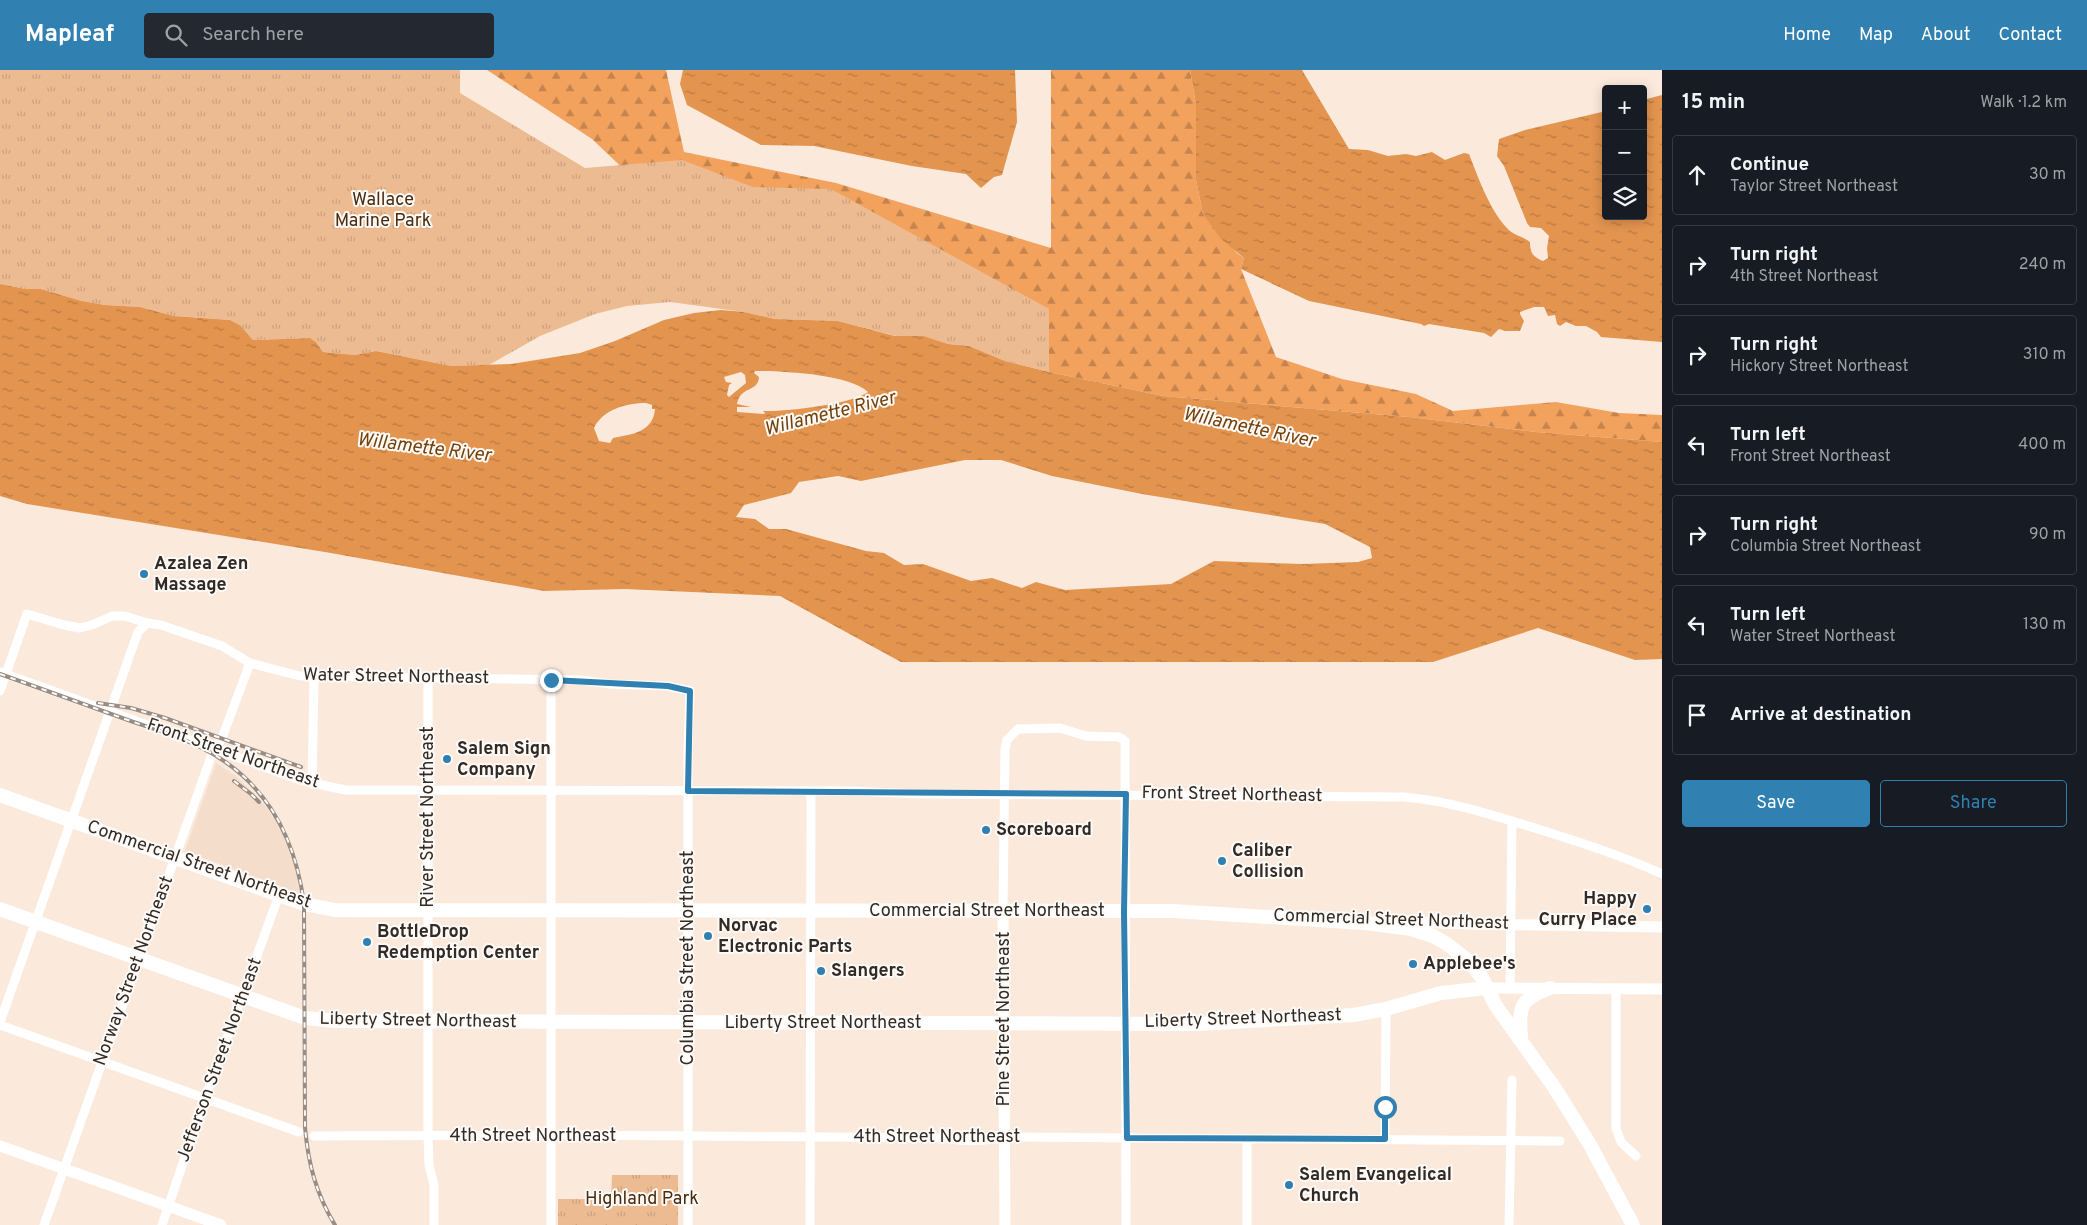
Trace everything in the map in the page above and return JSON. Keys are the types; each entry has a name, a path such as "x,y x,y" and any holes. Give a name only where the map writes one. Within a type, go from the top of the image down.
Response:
{"highway":[{"name":"Commercial Street Northeast","path":"0,795 279,895 313,906 335,910 1004,910 1212,912 1366,923"},
{"name":"Liberty Street Northeast","path":"0,909 313,1020 1198,1024 1354,1014 1386,1008 1441,993 1487,988"},
{"path":"1366,923 1411,929 1434,936 1470,962 1496,1006 1521,1038 1589,1143 1633,1225"},
{"path":"1521,1038 1519,1014 1522,1004 1530,996 1550,988"}],"main road":[{"name":"Pine Street Northeast","path":"1004,910 1005,1225"},
{"name":"Commercial Street Northeast","path":"1366,923 1382,920 1510,925 1662,927"},
{"name":"Liberty Street Northeast","path":"1487,988 1662,989"},
{"path":"0,1146 221,1225"}],"street":[{"name":"Water Street Northeast","path":"3,673 27,614 76,627 92,625 117,615 161,625 222,646 250,662 314,678 551,680 668,686 690,691"},
{"path":"147,623 138,632 109,711 0,1024 299,1132"},
{"name":"Norway Street Northeast","path":"44,1225 175,858 250,662"},
{"path":"0,691 3,673"},
{"name":"Front Street Northeast","path":"3,673 312,784 345,790 811,791 1404,797 1447,803 1512,821 1627,859 1662,874"},
{"path":"312,784 314,678"},
{"name":"River Street Northeast","path":"428,679 428,1136 429,1165 434,1184 434,1225"},
{"path":"551,680 551,1225"},
{"name":"Columbia Street Northeast","path":"688,1225 688,791 690,691"},
{"name":"Pine Street Northeast","path":"1004,910 1005,749 1012,734 1018,729 1060,728 1086,736 1119,737 1125,741 1126,794"},
{"path":"810,1225 811,791"},
{"path":"1126,794 1124,912 1127,1024 1126,1225"},
{"path":"1510,988 1512,821"},
{"name":"Jefferson Street Northeast","path":"162,1225 205,1098 279,895"},
{"path":"1616,989 1616,1128 1621,1142 1636,1156"},
{"path":"1385,1139 1386,1008"},
{"path":"1509,1225 1509,1140 1512,1134 1512,1080"},
{"name":"4th Street Northeast","path":"314,1136 551,1135 947,1138 982,1140 1005,1138 1127,1138 1560,1141"},
{"path":"1247,1139 1247,1225"}],"shaded area":[{"path":"216,763 236,776 260,799 271,814 283,835 295,868 299,893 185,851"}],"green space":[{"name":"Wallace Marine Park","path":"0,70 460,70 460,93 585,168 682,160 753,187 831,189 1049,309 1049,372 1005,361 969,346 948,344 924,336 896,336 838,321 775,319 744,312 670,302 627,306 595,314 540,336 489,365 451,366 376,351 355,355 323,352 316,342 310,338 253,340 240,325 230,320 174,316 140,307 105,305 82,301 41,289 26,289 0,284"},
{"path":"487,70 666,70 684,152 836,183 1051,248 1051,70 1190,70 1196,104 1196,180 1203,214 1237,253 1244,258 1241,269 1276,357 1342,379 1416,394 1453,411 1556,402 1619,413 1662,415 1662,442 1536,432 1409,417 1163,396 1049,372 1049,309 736,276 592,139"},
{"name":"Highland Park","path":"612,1175 678,1175 678,1225 558,1225 558,1199 611,1199"}],"water":[{"path":"683,70 1015,70 1017,122 1002,175 994,177 981,188 966,174 912,166 814,146 761,145 687,105 680,84"},
{"path":"1190,70 1302,70 1349,149 1368,150 1388,156 1406,154 1416,156 1432,152 1445,160 1464,153 1469,154 1486,195 1503,224 1510,231 1530,242 1533,254 1543,261 1548,258 1549,236 1541,228 1530,227 1527,223 1504,166 1497,156 1499,139 1525,130 1602,112 1602,220 1647,220 1647,99 1662,95 1662,342 1601,337 1597,332 1586,326 1576,326 1566,322 1560,326 1557,324 1555,315 1548,316 1544,307 1534,307 1520,312 1524,321 1520,331 1499,329 1491,337 1484,333 1429,324 1424,326 1309,301 1241,269 1244,258 1221,239 1203,214 1196,180 1196,104"},
{"name":"Willamette River","path":"0,284 26,289 41,289 82,301 105,305 140,307 174,316 230,320 240,325 253,340 310,338 316,342 323,352 355,355 376,351 451,366 511,364 580,353 615,341 664,320 694,313 721,310 744,312 775,319 838,321 895,336 924,336 948,344 969,346 1005,361 1163,396 1409,417 1536,432 1662,442 1662,659 1635,660 1538,628 1433,662 901,662 780,596 625,589 544,591 325,552 27,504 0,496","holes":["755,371 781,372 831,377 859,386 868,392 834,404 763,411 764,414 737,412 737,407 751,407 737,404 742,394 753,388 758,382 759,377 754,373","741,372 745,375 746,383 729,397 727,395 729,385 732,383 726,382 724,377","639,403 652,405 652,409 655,409 653,417 646,427 641,431 613,438 610,443 599,441 594,428 603,416 616,408","965,460 1001,460 1052,476 1142,494 1325,524 1370,547 1372,558 1358,562 1303,564 1214,561 1171,584 1065,590 1036,582 1022,588 992,578 971,581 923,564 904,565 884,553 866,551 786,529 769,529 755,519 736,517 744,505 791,493 799,482 838,476 861,481"]}],"railway":[{"path":"0,674 172,735 200,747 223,760 242,775 273,812 284,832 293,855 300,879 304,904 305,1127 308,1153 314,1178 323,1202 335,1225"},
{"path":"98,703 131,708 165,718 301,767"},
{"path":"234,781 259,802"}],"place":[{"name":"Azalea Zen Massage","path":"144,574"},
{"name":"Salem Sign Company","path":"447,759"},
{"name":"Scoreboard","path":"986,830"},
{"name":"Caliber Collision","path":"1222,861"},
{"name":"Happy Curry Place","path":"1647,909"},
{"name":"Norvac Electronic Parts","path":"708,936"},
{"name":"BottleDrop Redemption Center","path":"367,942"},
{"name":"Applebee's","path":"1413,964"},
{"name":"Slangers","path":"821,971"},
{"name":"Salem Evangelical Church","path":"1289,1185"}],"route":[{"path":"551,680 581,680 610,684 668,686 690,691 688,791 1126,794 1124,912 1127,1024 1127,1138 1385,1139 1385,1107"}]}
